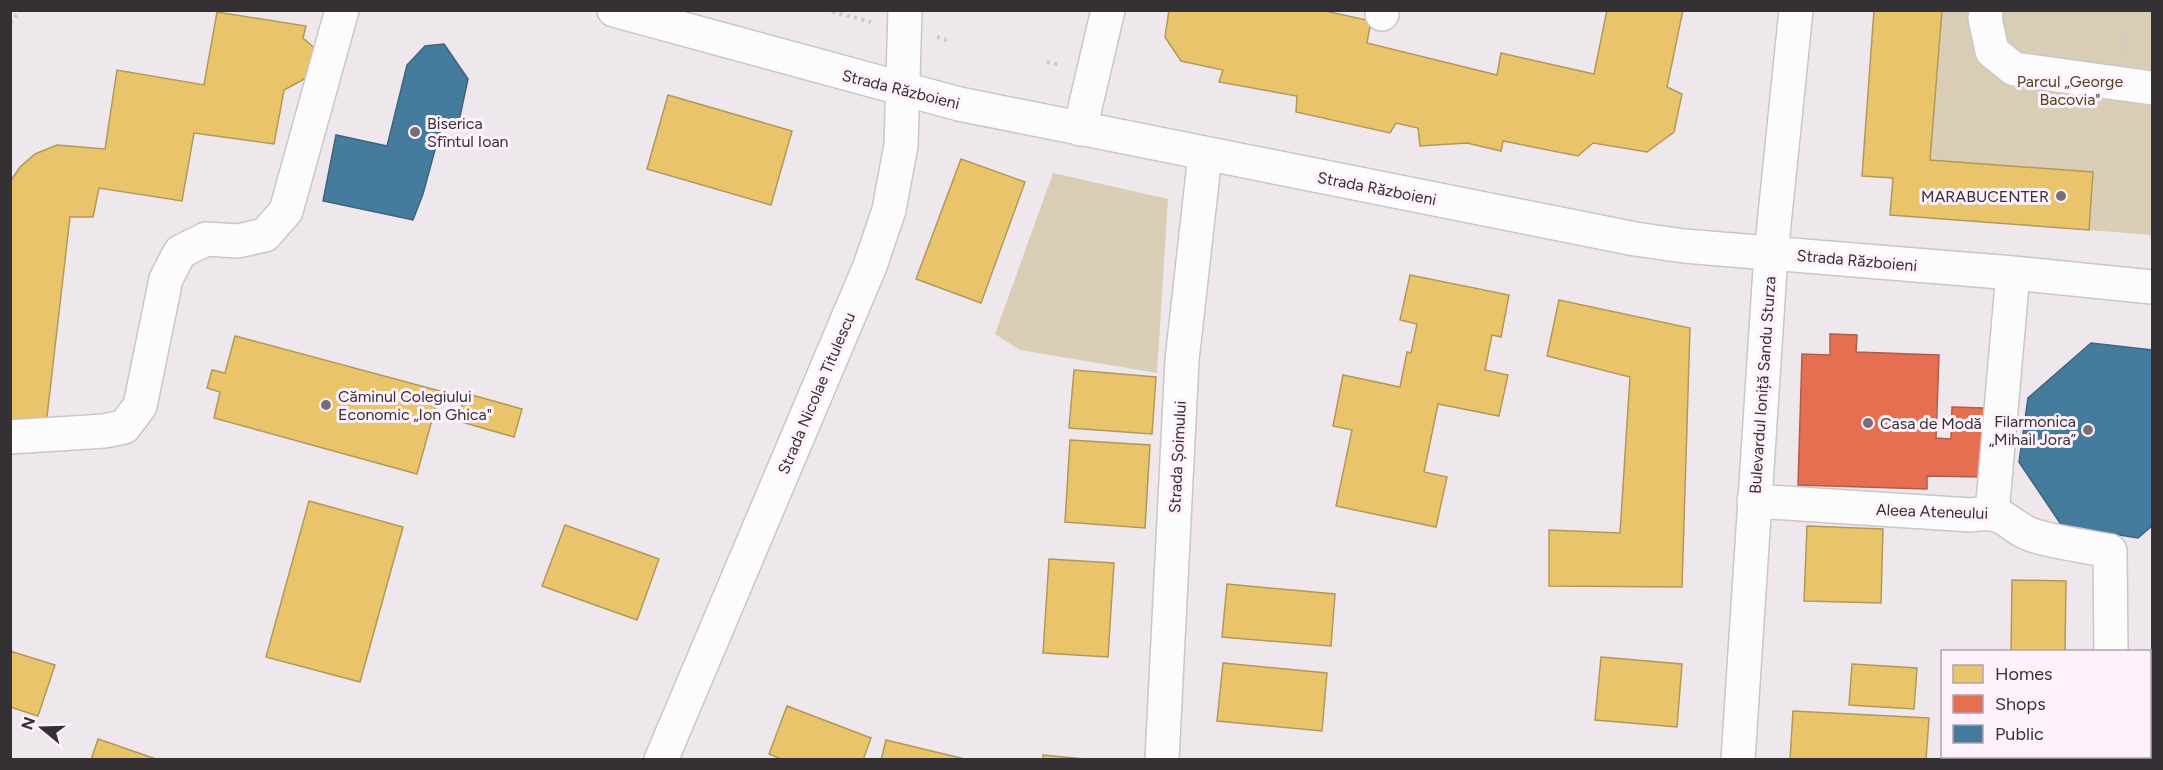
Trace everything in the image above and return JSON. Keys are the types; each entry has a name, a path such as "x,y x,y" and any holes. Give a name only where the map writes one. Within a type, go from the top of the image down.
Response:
{"street":[{"path":"10,437 104,432 124,427 140,406 166,279 180,252 206,239 238,241 265,235 286,211 342,10"},
{"name":"Strada Războieni","path":"614,10 959,104 1205,155 1635,239 1684,246 2013,273 2152,287"},
{"name":"Strada Nicolae Titulescu","path":"662,759 870,266 889,210 901,145 905,10"},
{"path":"1080,129 1108,10"},
{"name":"Bulevardul Ioniță Sandu Sturza","path":"1738,759 1771,254 1796,10"},
{"path":"1986,10 1985,18 1992,51 2014,69 2138,86"},
{"name":"Strada Șoimului","path":"1162,759 1182,360 1205,155"},
{"path":"1992,513 2013,273"},
{"name":"Aleea Ateneului","path":"1754,501 1971,515 1992,513 2005,517 2014,526 2035,536 2109,551 2111,650"}],"path":[{"path":"10,23 21,10"},
{"path":"2129,10 2138,86"}],"green space":[{"name":"Parcul „George Bacovia\"","path":"1942,11 2152,11 2152,235 2089,230 2093,172 1930,160"},
{"path":"1053,173 1168,199 1157,373 1020,350 995,334"}],"building: Homes":[{"path":"1169,10 1321,10 1371,21 1367,43 1497,75 1501,53 1594,74 1607,10 1683,10 1667,87 1682,94 1674,132 1647,152 1593,143 1578,156 1503,141 1501,151 1467,143 1420,146 1418,128 1396,123 1390,133 1296,112 1297,96 1219,82 1223,70 1181,61 1165,37"},
{"path":"1874,10 1942,10 1930,160 2093,172 2089,230 1890,215 1893,178 1862,176"},
{"path":"217,12 306,26 303,38 318,51 319,71 284,90 274,144 194,133 182,201 99,188 93,217 70,217 45,434 10,428 10,182 20,167 35,154 57,145 105,149 117,70 204,85"},
{"path":"668,95 792,131 771,205 647,169"},
{"path":"961,159 1025,182 981,303 916,279"},
{"path":"1410,275 1509,295 1501,337 1492,335 1485,370 1508,375 1499,416 1438,404 1424,472 1447,477 1436,527 1336,506 1352,430 1333,426 1343,375 1400,387 1407,352 1411,353 1417,324 1400,320"},
{"path":"1559,300 1690,328 1682,587 1549,586 1549,530 1620,533 1630,377 1547,356"},
{"name":"Căminul Colegiului Economic „Ion Ghica\"","path":"235,336 440,391 417,474 214,418 220,392 207,388 212,370 225,373"},
{"path":"1074,370 1156,377 1152,434 1069,428"},
{"path":"465,393 522,409 514,437 458,421"},
{"path":"1070,440 1150,445 1145,528 1065,522"},
{"path":"309,501 403,527 360,682 266,657"},
{"path":"565,525 659,559 637,620 542,586"},
{"path":"1807,526 1883,529 1881,603 1804,601"},
{"path":"1049,559 1114,563 1108,657 1043,653"},
{"path":"2012,580 2066,581 2065,650 2011,650"},
{"path":"1227,584 1335,594 1331,646 1222,637"},
{"path":"10,651 55,665 38,716 10,707"},
{"path":"1601,657 1682,664 1677,727 1595,720"},
{"path":"1223,663 1327,673 1322,731 1217,721"},
{"path":"1852,664 1917,668 1914,709 1849,705"},
{"path":"787,706 871,738 863,760 784,760 769,754"},
{"path":"1793,711 1929,718 1926,760 1790,760"},
{"path":"98,739 159,760 91,760"},
{"path":"886,740 969,760 881,760"},
{"path":"1043,755 1095,760 1043,760"},
{"path":"2016,758 2067,758 2067,760 2016,760"}],"building: Shops":[{"name":"Casa de Modă","path":"1830,334 1857,335 1856,352 1939,355 1936,438 1951,439 1952,407 1985,408 1983,477 1927,476 1927,489 1798,485 1802,354 1830,355"}],"building: Public":[{"name":"Biserica Sfîntul Ioan","path":"444,44 468,79 458,126 441,128 423,194 413,220 323,201 336,135 387,146 407,65 425,46"},
{"name":"Filarmonica „Mihail Jora”","path":"2091,343 2152,350 2152,526 2138,538 2062,526 2019,462 2028,398"}],"place":[{"name":"Biserica Sfîntul Ioan","path":"415,132"},
{"name":"MARABUCENTER","path":"2061,196"},
{"name":"Căminul Colegiului Economic „Ion Ghica\"","path":"326,405"},
{"name":"Casa de Modă","path":"1868,423"},
{"name":"Filarmonica „Mihail Jora”","path":"2088,430"}]}
